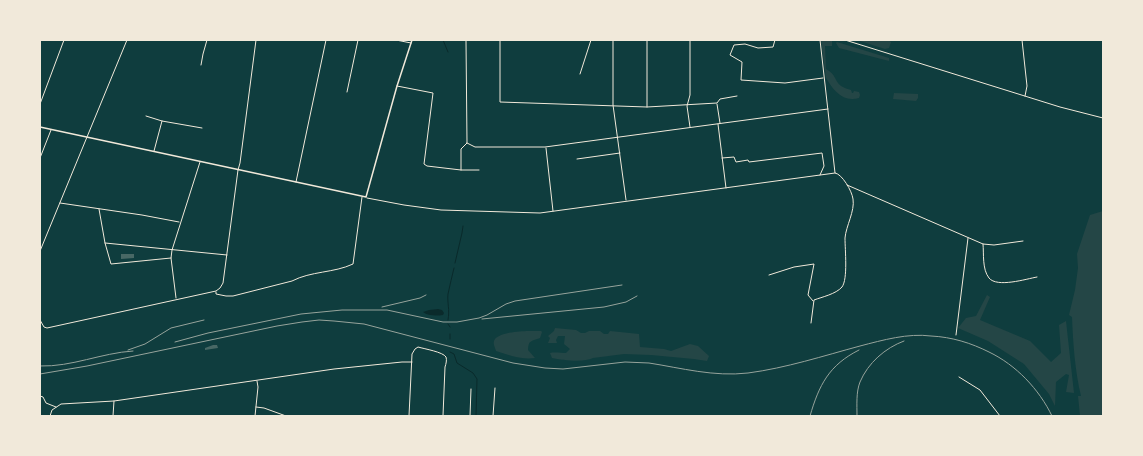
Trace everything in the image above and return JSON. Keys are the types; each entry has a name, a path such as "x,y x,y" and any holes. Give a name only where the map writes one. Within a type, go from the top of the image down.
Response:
{"main road":[{"path":"40,127 366,197 397,86 412,40"}],"street":[{"path":"40,104 64,40"},
{"path":"40,251 128,40"},
{"path":"201,65 207,40"},
{"path":"40,320 44,327 47,328 216,291 220,288 223,283 256,40"},
{"path":"296,183 326,40"},
{"path":"348,92 358,40"},
{"path":"396,40 411,43"},
{"path":"461,170 461,149 466,144 466,40"},
{"path":"500,40 500,102 647,107 687,106 717,103 720,99 737,96"},
{"path":"580,74 591,40"},
{"path":"613,40 613,105 626,201"},
{"path":"647,40 647,107"},
{"path":"690,40 690,95 687,106 690,128"},
{"path":"775,40 773,47 758,48 745,44 734,45 730,55 742,62 741,80 786,83 823,78"},
{"path":"820,40 823,78 835,173"},
{"path":"845,40 1025,97 1103,118"},
{"path":"1022,40 1027,86 1025,97"},
{"path":"397,86 433,93 424,164 427,166 461,170 478,170"},
{"path":"717,103 726,188"},
{"path":"466,144 475,147 545,147 828,109"},
{"path":"146,116 162,121 202,128"},
{"path":"154,152 162,121"},
{"path":"40,158 52,129"},
{"path":"545,147 553,211"},
{"path":"577,159 620,153"},
{"path":"722,158 734,157 736,162 748,160 749,162 822,153 824,166 819,175"},
{"path":"176,299 171,258 172,250 200,162"},
{"path":"366,197 404,205 441,210 540,213 839,173 854,200 846,231 845,279 843,286 838,291 814,301"},
{"path":"847,185 983,244 994,245 1023,241"},
{"path":"216,291 216,294 233,296 292,281 299,277 344,269 353,264 362,197"},
{"path":"59,203 180,222"},
{"path":"99,209 105,243 111,264 171,258"},
{"path":"956,335 968,238"},
{"path":"105,243 227,255"},
{"path":"983,244 984,265 988,278 992,281 1001,283 1037,277"},
{"path":"769,276 794,267 814,264 808,295 814,301"},
{"path":"811,323 814,301"},
{"path":"409,416 412,354 418,347 441,353 446,356 443,416"},
{"path":"50,416 52,410 61,404 114,401 342,369 412,362"},
{"path":"959,377 980,390 1000,416"},
{"path":"255,416 257,381"},
{"path":"493,416 495,388"},
{"path":"470,416 471,389"},
{"path":"40,396 43,397 46,403 56,407"},
{"path":"113,416 114,401"},
{"path":"256,407 264,408 286,416"}],"shaded area":[{"path":"821,40 832,41 832,46 825,46 826,69 832,73 841,86 851,90 852,93 854,91 859,92 859,98 848,99 843,97 835,91 829,83 826,78"},
{"path":"857,40 888,40 891,42 889,48 885,49"},
{"path":"837,42 889,58 889,61 839,48 836,43"},
{"path":"894,93 918,94 918,98 916,101 893,99"},
{"path":"1103,211 1103,416 1080,416 1078,396 1081,396 1077,377 1072,317 1069,315 1078,268 1077,254 1090,215"},
{"path":"987,295 990,297 980,320 1030,341 1051,362 1061,353 1059,325 1066,321 1074,393 1066,392 1069,375 1066,374 1056,382 1055,406 1049,394 1024,364 988,341 958,328 966,318 976,316"},
{"path":"429,310 442,310 444,313 443,315 438,316 423,312"},
{"path":"555,328 576,330 581,333 600,331 604,334 608,334 610,331 639,334 640,347 671,351 690,344 698,346 709,356 707,361 651,355 624,354 579,361 552,358 550,353 566,353 570,349 564,344 565,336 558,336 556,340 557,343 548,343 550,338 548,336 554,331"},
{"path":"541,331 540,338 531,341 529,344 528,350 535,358 520,358 496,351 494,345 495,339 502,335 512,332"}],"building":[{"path":"121,254 134,254 134,258 121,259"},
{"path":"217,345 218,348 205,350 205,348"}],"waterway":[{"path":"443,40 448,52"},
{"path":"455,263 463,226"},
{"path":"448,320 448,294 454,268"},
{"path":"450,334 450,339"},
{"path":"450,352 454,354 457,363 473,373 477,379 476,416"}],"railway":[{"path":"175,342 208,333 301,314 342,310 387,310 443,322 457,322 479,318 515,301 622,285"},
{"path":"382,307 420,298 426,295"},
{"path":"482,319 604,307 626,302 637,296"},
{"path":"128,350 145,344 171,328 204,320"},
{"path":"40,374 87,366 277,326 319,320 364,324 513,363 545,368 563,369 625,362 649,363 723,374 762,371 887,339 922,335 961,341 999,357 1026,379 1040,396 1052,416"},
{"path":"857,416 858,390 863,375 872,363 884,352 904,341"},
{"path":"810,416 817,395 827,377 840,362 859,350"},
{"path":"40,366 52,366 109,354 133,351"}]}
